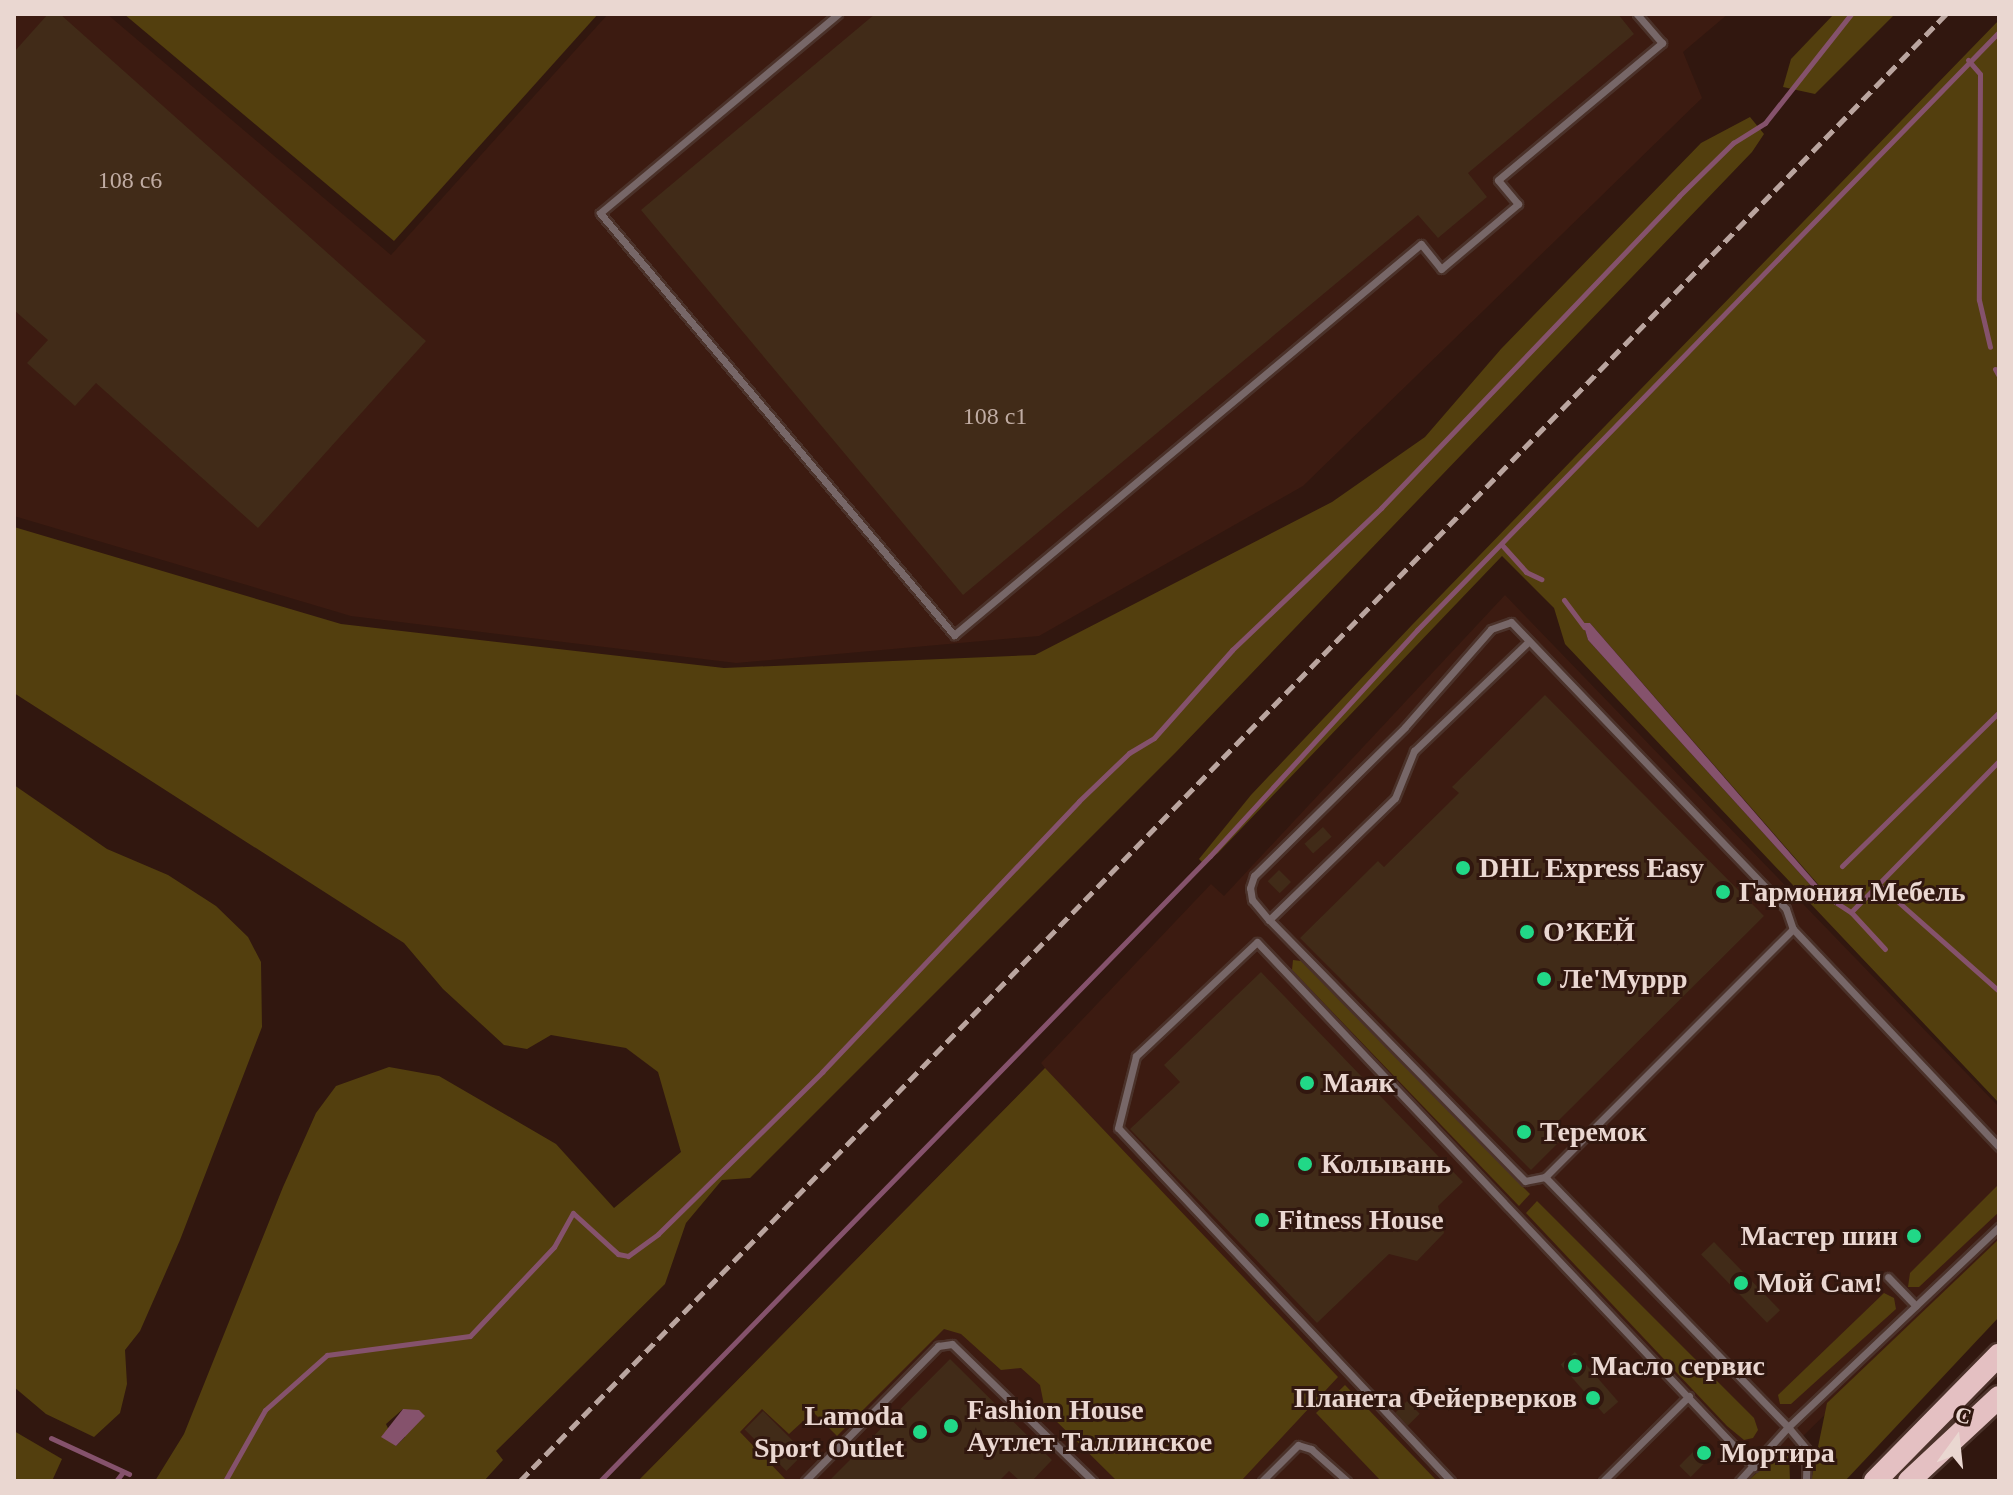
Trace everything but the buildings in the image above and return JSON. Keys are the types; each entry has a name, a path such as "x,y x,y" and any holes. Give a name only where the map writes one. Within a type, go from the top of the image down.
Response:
{"highway":[{"path":"1875,1481 1999,1355"},
{"path":"1909,1481 1999,1397"}],"lane":[{"path":"838,14 600,213 954,635 1421,244 1441,269 1518,204 1498,180 1662,43 1637,14"},
{"path":"1793,929 1545,1177 1525,1181 1252,900 1254,876 1405,727 1491,629 1511,622 1786,909 1793,929 1999,1147"},
{"path":"1269,920 1395,798 1414,751 1529,641"},
{"path":"1451,1481 1118,1128 1136,1056 1257,942 1754,1467"},
{"path":"1545,1177 1788,1427 1807,1450 1806,1481"},
{"path":"1739,1481 1788,1427 1999,1227"},
{"path":"1888,1277 1916,1306"},
{"path":"805,1481 938,1346 952,1344 1093,1481"},
{"path":"1603,1481 1689,1396"},
{"path":"1262,1481 1298,1445 1311,1449 1347,1481"}],"shaded area":[{"path":"14,14 107,14 391,255 608,14 1728,14 1683,52 1702,98 1303,486 1039,636 736,663 351,616 14,516"},
{"path":"124,14 598,14 394,241"},
{"path":"1834,14 1895,14 1815,94 1783,87 1791,59"},
{"path":"1999,20 1999,1103 1565,644 1554,608 1502,556 1218,853 1204,864 1199,859 1251,795","holes":["1583,623 1590,623 1830,898 1824,900 1588,640"]},
{"path":"1750,117 1764,134 1752,152 1177,751 750,1178 722,1180 686,1223 665,1284 496,1451 503,1460 484,1481 155,1481 184,1434 316,1113 336,1086 389,1067 439,1076 556,1144 614,1208 681,1152 658,1072 626,1048 551,1035 527,1049 504,1045 443,989 404,943 14,693 14,527 341,624 724,668 1035,655 1332,502 1425,437 1501,349 1701,143","holes":["403,1409 405,1437 396,1446 386,1424"]},
{"path":"1505,595 1999,1107 1999,1245 1757,1481 638,1481 1045,1068 1041,1063 1211,884 1224,896"},
{"path":"1583,623 1590,623 1830,899 1824,900 1588,640"},
{"path":"14,785 107,849 168,875 216,906 248,937 261,962 262,1027 180,1240 140,1331 125,1350 127,1384 120,1413 94,1437 46,1414 14,1387"},
{"path":"1293,960 1301,961 1530,1194 1519,1206 1292,970"},
{"name":"Fashion House Аутлет Таллинское","path":"1045,1068 1338,1377 1241,1481 1117,1481 1045,1410 1040,1385 1021,1368 1001,1370 961,1334 944,1329 837,1436 813,1412 789,1434 762,1409 740,1432 787,1481 638,1481"},
{"path":"1999,1184 1999,1212 1919,1287 1908,1287 1910,1273"},
{"path":"1537,1201 1754,1418 1758,1430 1753,1438 1744,1440 1727,1426 1526,1213"},
{"path":"1999,1239 1999,1317 1845,1481 1811,1481 1827,1403"},
{"path":"1884,1293 1894,1298 1896,1309 1791,1404 1780,1404 1778,1395"},
{"path":"1345,1385 1437,1481 1381,1481 1316,1413"},
{"path":"403,1409 419,1410 425,1416 396,1446 381,1437"},
{"path":"14,1431 62,1459 52,1481 14,1481"},
{"path":"1780,1451 1789,1453 1790,1481 1748,1481"}],"waterway":[{"path":"225,1481 265,1410 327,1355 470,1336 554,1247 573,1213 618,1254 628,1256 658,1234 822,1072 1079,801 1129,753 1154,738 1232,650 1381,508 1679,196 1733,143 1765,123 1851,14"},
{"path":"600,1481 1210,856 1417,630 1999,32"},
{"path":"1968,60 1980,74 1979,300 1990,347"},
{"path":"1995,369 1999,376"},
{"path":"1502,545 1526,572 1541,579"},
{"path":"1564,600 1584,627"},
{"path":"1842,866 1999,712"},
{"path":"1885,949 1851,912 1999,761"},
{"path":"1878,884 1999,991"},
{"path":"1826,896 1851,912"},
{"path":"51,1438 129,1474"},
{"path":"116,1481 123,1472"}],"railway":[{"path":"520,1481 1946,14"}],"place":[{"name":"DHL Express Easy","path":"1463,868"},
{"name":"Гармония Мебель","path":"1723,892"},
{"name":"О’КЕЙ","path":"1527,932"},
{"name":"Ле'Муррр","path":"1544,979"},
{"name":"Маяк","path":"1307,1083"},
{"name":"Теремок","path":"1524,1132"},
{"name":"Колывань","path":"1305,1164"},
{"name":"Fitness House","path":"1262,1220"},
{"name":"Мастер шин","path":"1914,1236"},
{"name":"Мой Сам!","path":"1741,1283"},
{"name":"Масло сервис","path":"1575,1366"},
{"name":"Планета Фейерверков","path":"1593,1398"},
{"name":"Fashion House Аутлет Таллинское","path":"951,1426"},
{"name":"Lamoda Sport Outlet","path":"920,1432"},
{"name":"Мортира","path":"1704,1453"}]}
